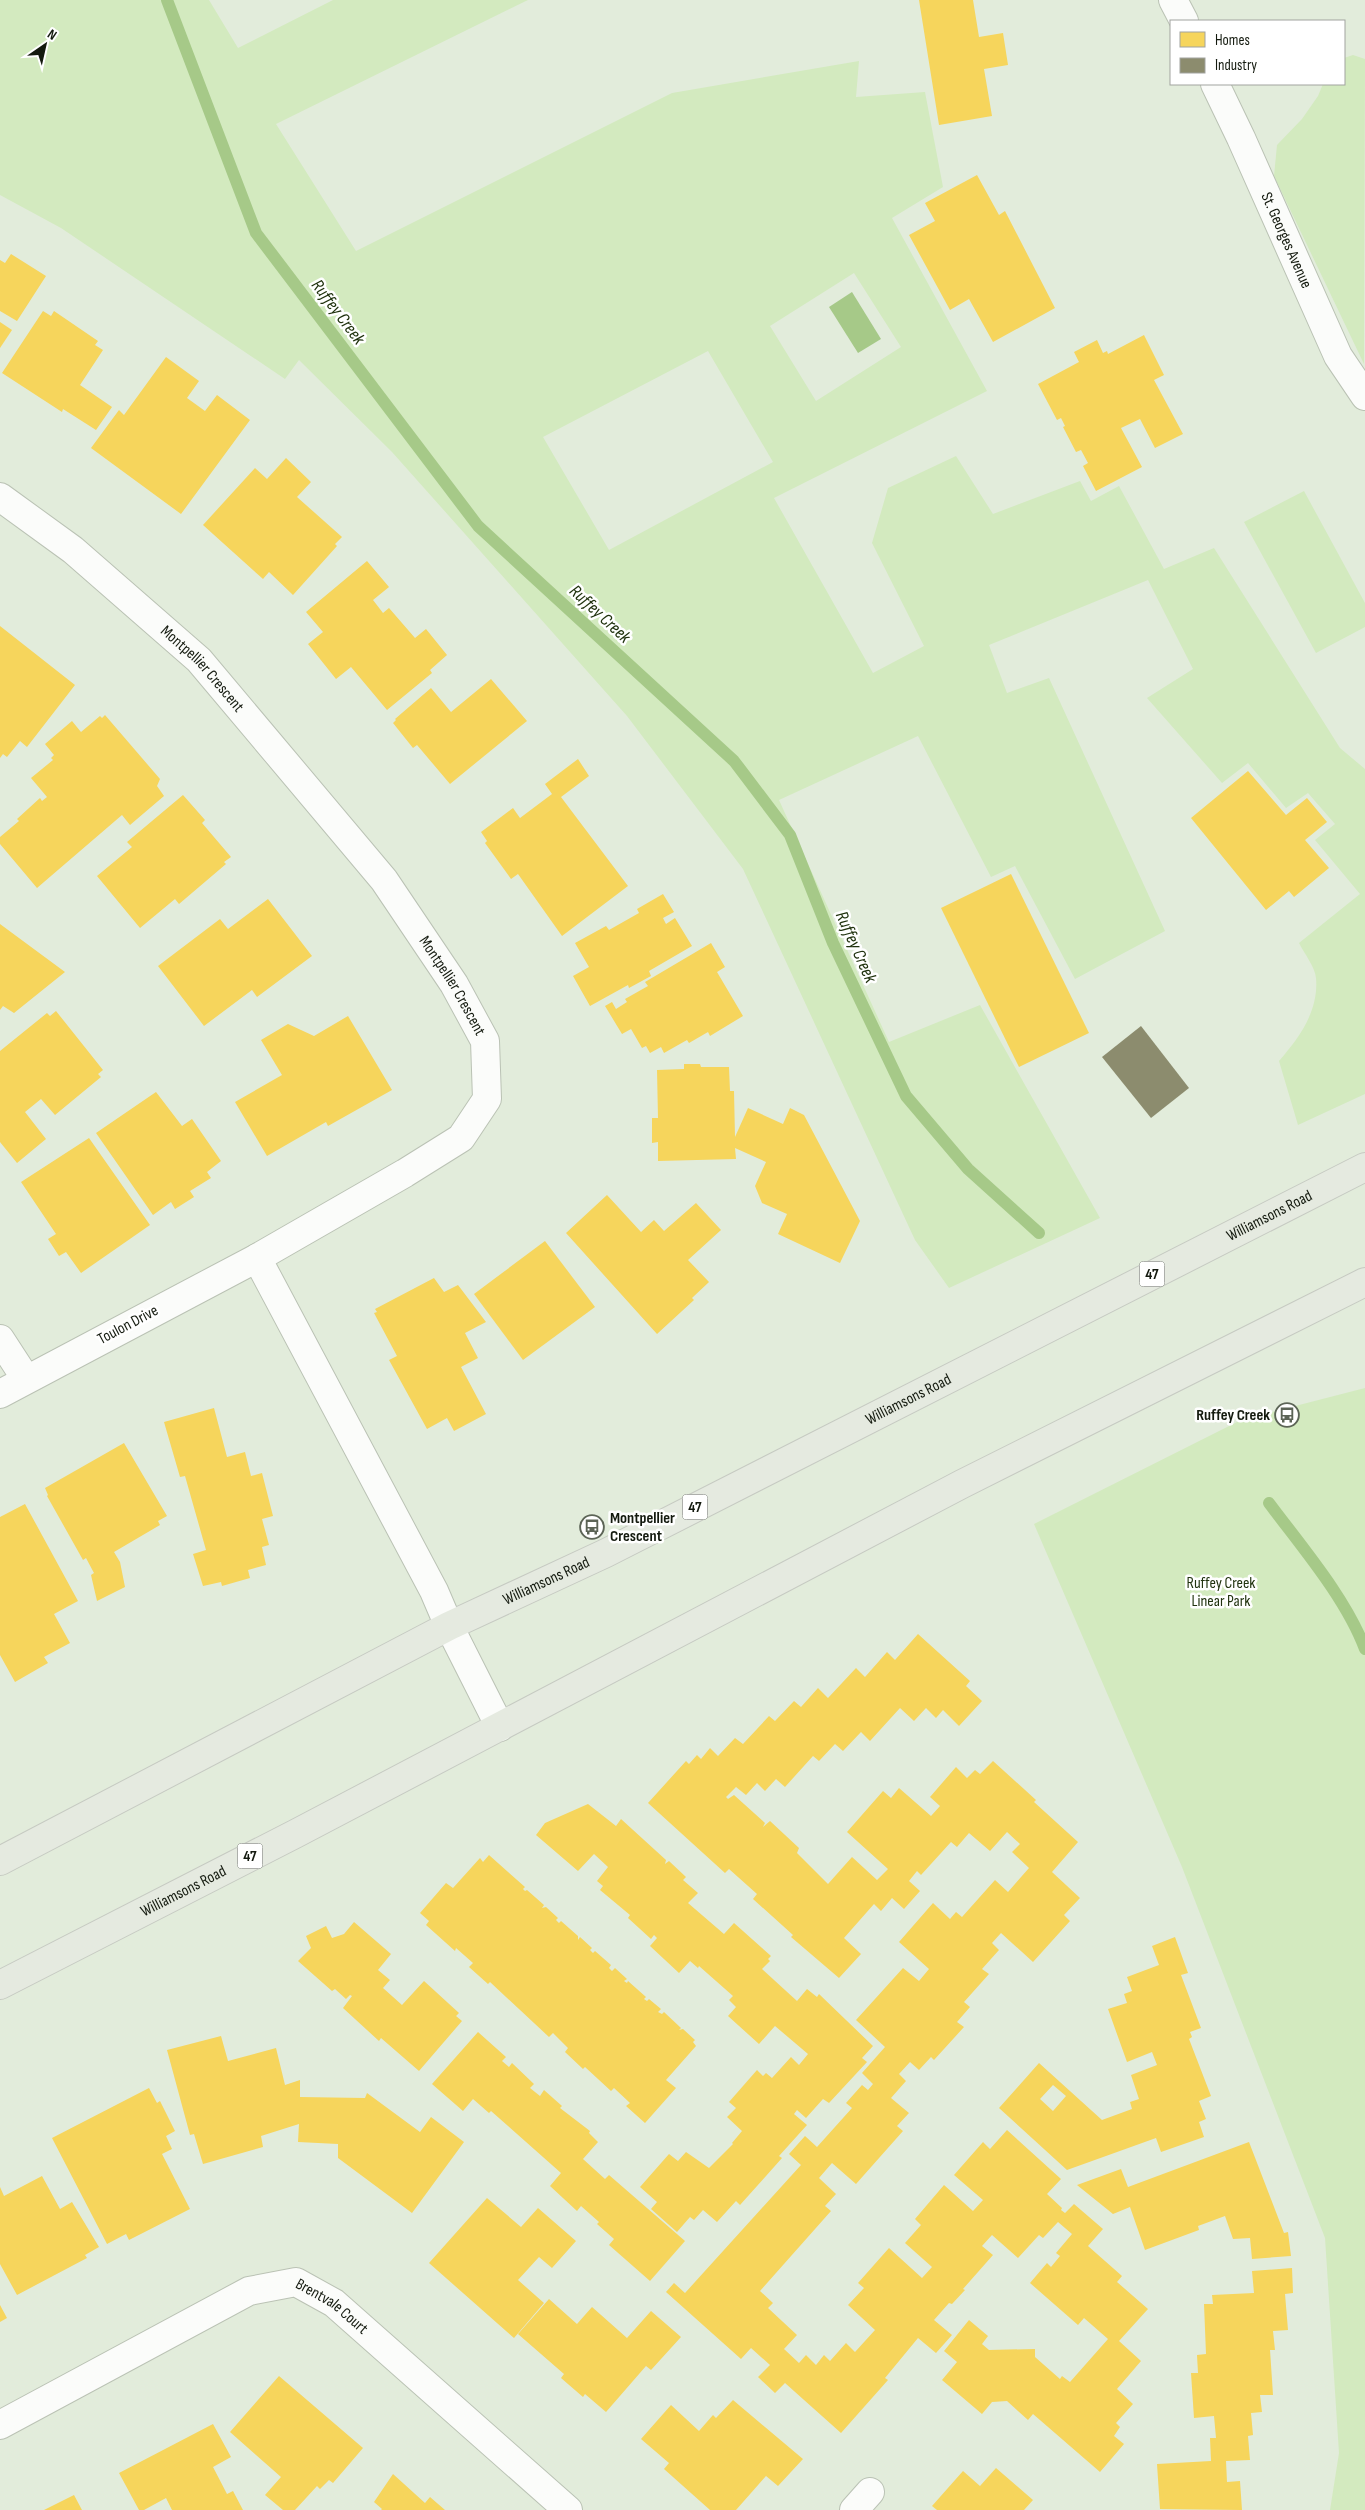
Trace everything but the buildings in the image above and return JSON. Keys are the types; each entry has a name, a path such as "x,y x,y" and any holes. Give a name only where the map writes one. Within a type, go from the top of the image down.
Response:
{"main road":[{"name":"Williamsons Road","path":"0,1861 449,1626 606,1553 1365,1167"},
{"name":"Williamsons Road","path":"0,1985 500,1727 962,1484 1365,1282"}],"street":[{"path":"1173,0 1183,20"},
{"name":"St. Georges Avenue","path":"1215,85 1338,356 1365,396"},
{"name":"Montpellier Crescent","path":"0,497 73,550 199,660 384,880 454,984 485,1041 487,1099 461,1138 257,1258"},
{"path":"257,1258 429,1582 500,1727"},
{"name":"Toulon Drive","path":"0,1394 257,1258"},
{"path":"0,1339 26,1379"},
{"name":"Brentvale Court","path":"0,2426 250,2291 296,2282 334,2303 568,2510"}],"green space":[{"path":"0,0 209,0 238,48 333,0 528,0 276,124 356,251 672,93 859,61 856,97 925,92 943,187 892,218 987,391 774,498 873,673 924,646 872,543 888,488 956,456 993,514 1080,481 1091,501 1119,486 1164,569 1214,548 1340,748 1365,769 1365,1094 1298,1125 1279,1061 1294,1043 1306,1023 1314,1002 1316,990 1315,974 1299,943 1360,894 1315,840 1335,824 1308,793 1286,808 1248,763 1222,783 1147,698 1193,669 1148,580 989,645 1007,693 1049,678 1165,931 1075,979 1015,866 991,877 918,736 779,800 889,1042 980,1005 1100,1218 949,1288 915,1240 743,869 627,716 392,452 299,360 285,379 61,228 0,195","holes":["854,273 901,347 816,401 770,326","708,351 773,462 609,550 543,437"]},
{"path":"1353,55 1365,59 1364,364 1274,176 1277,145 1302,119 1318,96 1323,85 1345,85 1345,58"},
{"path":"1304,491 1365,603 1365,627 1316,653 1244,522"},
{"name":"Ruffey Creek Linear Park","path":"1365,1388 1365,2510 1330,2510 1339,2453 1325,2238 1182,1867 1034,1524 1241,1420"}],"shaded area":[{"path":"852,292 881,339 858,353 829,307"}],"waterway":[{"name":"Ruffey Creek","path":"167,0 256,233 478,526 734,761 790,835 833,943 906,1096 968,1169 1039,1233"},
{"name":"Ruffey Creek","path":"1269,1503 1335,1592 1357,1630 1365,1649"}],"place":[{"name":"Ruffey Creek","path":"1287,1415"},
{"name":"Montpellier Crescent","path":"592,1527"}]}
